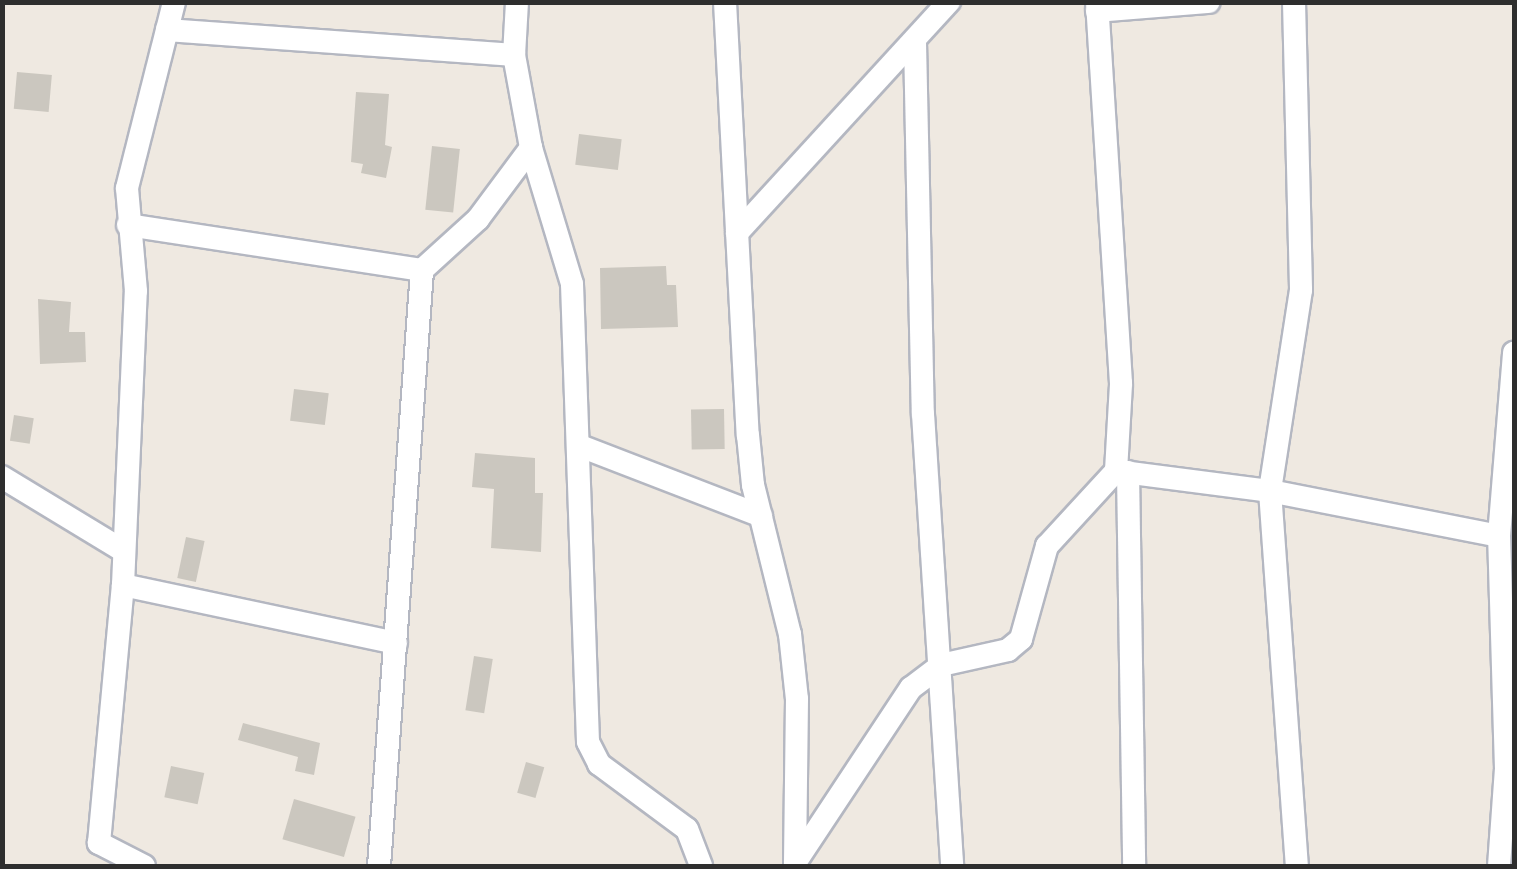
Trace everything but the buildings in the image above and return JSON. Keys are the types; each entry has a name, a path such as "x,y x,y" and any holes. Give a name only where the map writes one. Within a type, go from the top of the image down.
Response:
{"street":[{"path":"144,866 99,843 123,585 136,292 127,188 174,2"},
{"path":"517,2 514,56 531,148 572,284 588,742 600,764 688,829 701,866"},
{"path":"726,2 748,435 761,516 790,634 797,699 794,865"},
{"path":"1134,866 1121,382 1097,6 1209,2"},
{"path":"1294,2 1302,290 1270,491 1297,866"},
{"path":"737,233 915,42 939,9"},
{"path":"167,30 514,56"},
{"path":"915,42 924,414 952,866"},
{"path":"379,866 422,270 478,220 531,148"},
{"path":"128,224 422,270"},
{"path":"1498,866 1510,764 1499,536 1514,354"},
{"path":"580,446 761,516"},
{"path":"1122,472 1270,491 1499,536"},
{"path":"794,865 910,688 940,666 1008,650 1022,639 1047,546 1122,472"},
{"path":"2,477 122,550"},
{"path":"123,585 396,643"}]}
